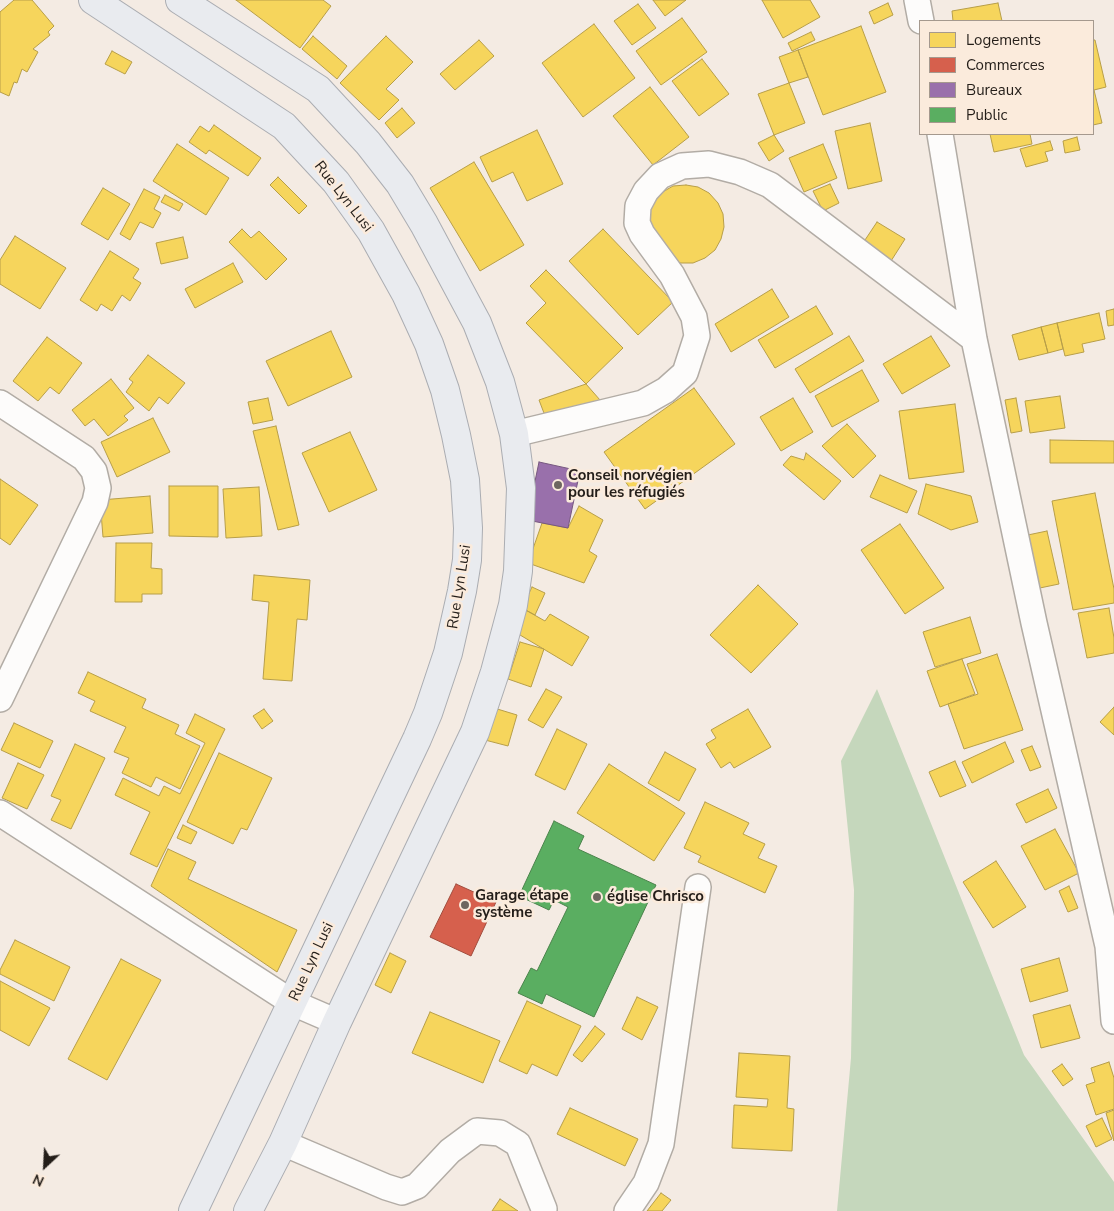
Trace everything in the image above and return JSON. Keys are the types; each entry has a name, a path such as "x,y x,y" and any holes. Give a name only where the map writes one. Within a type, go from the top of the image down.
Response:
{"main road":[{"name":"Rue Lyn Lusi","path":"93,0 284,126 336,182 371,231 406,294 429,344 445,390 465,480 468,528 467,560 462,591 448,653 417,739 193,1211"},
{"path":"180,0 318,89 368,143 400,184 424,224 477,323 500,382 514,434 521,488 518,571 513,605 495,672 471,739 283,1143 248,1211"}],"street":[{"path":"917,0 921,20"},
{"path":"940,135 974,339 1034,623 1111,946 1114,1020"},
{"path":"514,434 643,403 666,390 685,372 697,336 694,317 672,275 642,234 637,223 638,206 646,191 660,176 682,166 709,164 740,172 770,185 974,339"},
{"path":"0,403 84,458 94,472 98,488 94,502 0,700"},
{"path":"0,813 293,1003 338,1022"},
{"path":"627,1211 646,1183 661,1144 698,887"},
{"path":"283,1143 402,1192 417,1186 450,1151 477,1131 500,1133 518,1144 544,1208"}],"green space":[{"path":"877,689 1024,1055 1114,1182 1114,1211 837,1211 851,1058 854,890 841,761"}],"building: Logements":[{"path":"14,0 32,0 54,26 48,32 50,35 33,49 38,52 27,72 22,69 17,83 14,82 9,96 0,92 0,12"},
{"path":"236,0 323,0 331,6 300,48"},
{"path":"653,0 686,0 665,16"},
{"path":"762,0 810,0 820,17 783,38"},
{"path":"888,3 893,15 874,24 869,12"},
{"path":"998,3 1002,20 953,20 952,11"},
{"path":"638,4 656,28 632,45 614,21"},
{"path":"682,18 707,52 661,85 636,51"},
{"path":"594,24 635,78 583,117 542,63"},
{"path":"861,26 886,92 823,115 798,50"},
{"path":"811,32 815,40 792,51 788,43"},
{"path":"313,36 347,66 337,79 302,49"},
{"path":"386,36 413,62 386,89 399,100 379,120 340,83"},
{"path":"479,40 494,56 455,90 440,74"},
{"path":"1094,40 1095,40 1106,87 1094,90"},
{"path":"798,50 808,77 789,83 779,57"},
{"path":"112,51 132,62 125,74 105,64"},
{"path":"702,59 729,94 699,116 672,81"},
{"path":"789,83 805,123 774,135 758,94"},
{"path":"650,87 689,137 653,165 613,116"},
{"path":"1094,90 1102,123 1094,125"},
{"path":"402,108 415,123 397,138 385,123"},
{"path":"870,123 882,181 848,189 835,131"},
{"path":"214,125 261,158 248,176 209,150 206,154 189,142 200,126 209,132"},
{"path":"537,130 563,184 527,201 513,172 492,182 480,157"},
{"path":"774,135 784,151 769,161 758,143"},
{"path":"990,135 1030,135 1032,144 994,152"},
{"path":"1077,137 1080,150 1065,153 1063,141"},
{"path":"1050,141 1053,150 1045,152 1048,161 1026,167 1020,149"},
{"path":"177,144 229,178 206,215 153,181"},
{"path":"823,144 837,178 804,192 789,158"},
{"path":"474,162 524,245 480,271 430,188"},
{"path":"278,177 307,206 299,214 270,185"},
{"path":"830,184 839,203 823,211 813,191"},
{"path":"686,185 698,187 709,193 718,203 723,214 724,227 721,239 715,250 705,258 693,263 680,263 668,260 646,215 651,203 661,193 673,186"},
{"path":"103,188 130,204 108,240 81,224"},
{"path":"144,189 160,197 154,209 161,213 153,228 140,222 130,240 120,234"},
{"path":"165,195 183,204 179,211 161,202"},
{"path":"877,222 905,239 891,261 863,243"},
{"path":"242,229 251,238 259,231 287,259 266,280 229,242"},
{"path":"603,229 673,302 638,335 569,261"},
{"path":"15,236 66,268 40,309 0,284 0,260"},
{"path":"183,237 188,258 161,264 156,243"},
{"path":"110,251 139,269 133,278 141,283 130,301 122,295 112,311 101,304 97,311 80,300"},
{"path":"233,263 243,282 195,308 185,289"},
{"path":"546,270 623,348 586,384 526,323 546,303 530,286"},
{"path":"772,289 789,317 731,352 715,324"},
{"path":"816,306 833,334 775,368 758,340"},
{"path":"1114,309 1114,325 1108,326 1106,311"},
{"path":"1099,313 1105,339 1082,344 1084,352 1065,356 1057,323"},
{"path":"1057,323 1063,349 1048,353 1041,327"},
{"path":"1041,327 1048,353 1019,360 1012,335"},
{"path":"331,331 352,377 288,406 266,361"},
{"path":"849,336 864,361 810,393 795,369"},
{"path":"931,336 950,366 902,394 883,364"},
{"path":"47,337 82,363 59,394 50,387 38,401 13,381"},
{"path":"148,355 185,383 168,404 159,397 149,411 126,392 133,382 129,379"},
{"path":"862,370 879,401 832,427 815,396"},
{"path":"111,379 134,408 124,416 128,420 108,436 94,419 85,426 72,410"},
{"path":"586,384 600,400 547,421 539,400"},
{"path":"694,388 735,444 645,509 604,452"},
{"path":"1060,396 1065,428 1030,433 1025,401"},
{"path":"268,398 273,420 253,424 248,402"},
{"path":"793,398 813,432 781,451 760,417"},
{"path":"1016,398 1022,431 1011,433 1005,400"},
{"path":"955,404 964,472 909,479 899,411"},
{"path":"153,418 170,452 117,477 101,442"},
{"path":"847,424 876,456 853,478 822,446"},
{"path":"276,426 299,525 278,530 253,431"},
{"path":"350,432 377,490 329,512 302,453"},
{"path":"1050,440 1114,441 1114,463 1050,463"},
{"path":"806,453 841,481 824,500 783,465 791,456 804,460"},
{"path":"880,475 917,491 907,513 870,497"},
{"path":"0,479 38,505 10,545 0,538"},
{"path":"926,484 971,496 978,522 951,530 918,514"},
{"path":"169,486 218,486 218,537 169,536"},
{"path":"259,487 262,536 226,538 223,489"},
{"path":"1095,493 1114,589 1114,603 1073,610 1052,501"},
{"path":"150,496 153,533 103,537 100,500"},
{"path":"579,506 603,520 589,551 597,556 584,583 528,563 542,523 568,528"},
{"path":"900,524 944,588 905,614 861,550"},
{"path":"1047,531 1059,584 1035,589 1023,536"},
{"path":"116,543 152,543 151,568 162,569 162,594 142,594 142,602 115,602"},
{"path":"254,575 310,580 307,620 297,619 292,681 263,679 269,602 252,600"},
{"path":"758,585 798,624 751,673 710,635"},
{"path":"532,587 545,593 535,615 522,608"},
{"path":"522,608 545,621 550,614 589,637 572,666 510,629"},
{"path":"1109,608 1114,638 1114,653 1087,658 1078,613"},
{"path":"970,617 981,653 935,667 923,632"},
{"path":"520,642 544,649 531,687 508,679"},
{"path":"997,654 1023,730 964,749 948,704 978,694 967,664"},
{"path":"962,659 975,694 940,707 927,671"},
{"path":"88,672 146,699 142,708 179,725 175,734 200,746 180,789 156,777 151,787 122,773 129,758 114,752 126,727 90,711 95,701 78,693"},
{"path":"546,689 562,697 543,728 528,720"},
{"path":"1114,707 1114,735 1100,722"},
{"path":"494,708 517,715 508,746 485,740"},
{"path":"264,709 273,721 262,729 253,716"},
{"path":"748,709 771,747 734,768 730,762 721,768 706,744 716,738 711,730"},
{"path":"195,714 225,729 157,867 130,854 150,812 115,795 123,778 159,796 164,786 180,794 205,743 186,733"},
{"path":"14,723 53,741 40,768 1,750"},
{"path":"557,729 587,744 565,790 535,775"},
{"path":"1005,742 1014,762 972,783 962,762"},
{"path":"75,744 105,758 71,829 51,820 61,800 51,796"},
{"path":"1032,746 1041,767 1030,771 1021,750"},
{"path":"665,752 696,769 679,801 648,783"},
{"path":"219,753 272,778 247,830 241,828 233,844 187,822"},
{"path":"955,761 966,786 940,797 929,772"},
{"path":"18,763 44,775 27,809 2,798"},
{"path":"609,764 685,813 654,861 577,813"},
{"path":"1048,789 1057,808 1026,823 1016,804"},
{"path":"705,802 749,823 743,834 765,844 758,858 777,866 765,893 698,862 701,856 684,848"},
{"path":"183,825 197,832 191,844 177,838"},
{"path":"1055,829 1079,873 1045,890 1021,846"},
{"path":"168,849 196,862 188,879 297,930 277,972 151,886"},
{"path":"996,861 1026,907 993,928 963,882"},
{"path":"1069,886 1078,908 1068,912 1059,891"},
{"path":"15,940 70,967 54,1001 0,974 0,970"},
{"path":"390,953 406,961 391,993 375,985"},
{"path":"1059,958 1068,991 1030,1002 1021,969"},
{"path":"121,959 161,980 107,1080 68,1059"},
{"path":"0,981 50,1008 29,1046 0,1030"},
{"path":"637,997 658,1007 642,1040 622,1029"},
{"path":"527,1001 581,1026 557,1076 532,1064 527,1074 499,1061"},
{"path":"1070,1005 1080,1038 1041,1048 1033,1015"},
{"path":"430,1012 500,1041 483,1083 412,1053"},
{"path":"595,1026 605,1034 582,1062 573,1055"},
{"path":"739,1053 790,1056 787,1108 794,1109 792,1151 732,1148 734,1105 767,1107 768,1099 736,1097"},
{"path":"1109,1062 1114,1078 1114,1109 1096,1115 1086,1085 1095,1082 1091,1068"},
{"path":"1062,1064 1073,1079 1063,1086 1052,1071"},
{"path":"570,1108 638,1139 625,1166 557,1134"},
{"path":"1114,1110 1114,1141 1106,1113"},
{"path":"1102,1118 1112,1139 1096,1147 1086,1126"},
{"path":"661,1193 671,1200 662,1211 647,1211"},
{"path":"500,1199 518,1211 492,1211"}],"building: Commerces":[{"path":"456,884 496,902 471,956 430,937"}],"building: Bureaux":[{"path":"539,462 580,471 568,528 527,520"}],"building: Public":[{"path":"554,821 584,836 578,849 656,885 594,1017 546,994 542,1004 518,993 531,968 537,971 568,907 554,900 549,910 519,896"}],"place":[{"name":"Conseil norvégien pour les réfugiés","path":"558,485"},
{"name":"église Chrisco","path":"597,897"},
{"name":"Garage étape système","path":"465,905"}]}
